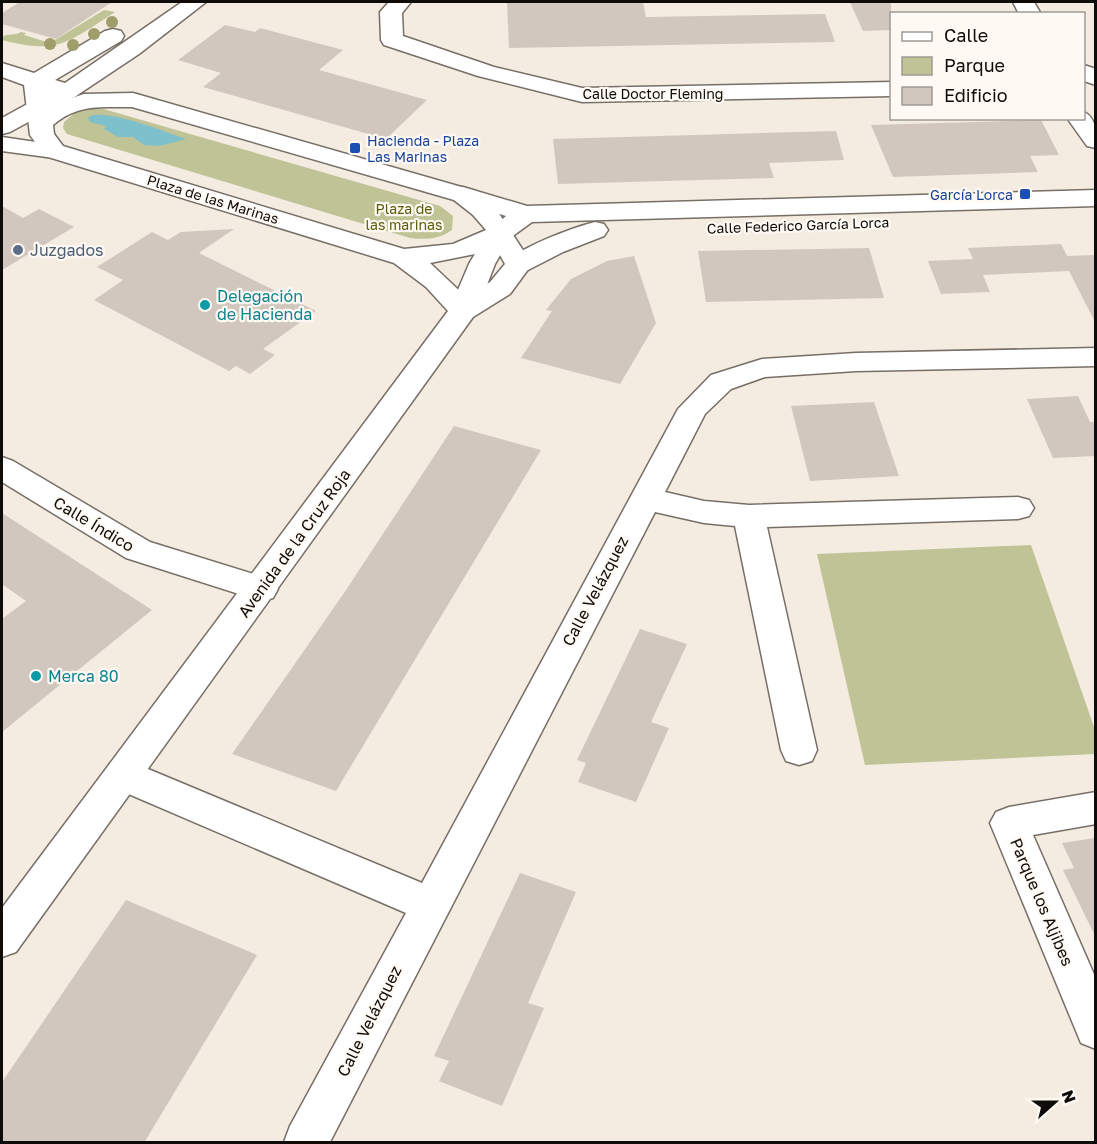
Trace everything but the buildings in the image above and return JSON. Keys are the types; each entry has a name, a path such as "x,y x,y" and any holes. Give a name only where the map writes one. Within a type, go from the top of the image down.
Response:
{"street":[{"path":"10,96 82,56 166,2"},
{"path":"40,115 68,91 195,2"},
{"name":"Calle Doctor Fleming","path":"400,2 391,12 392,40 444,60 543,87 582,95 890,89"},
{"path":"130,49 120,67 133,100"},
{"path":"2,70 94,99"},
{"path":"1085,80 1095,141"},
{"path":"35,82 42,135 54,151"},
{"path":"2,127 51,113 68,104 94,99 133,100 526,214"},
{"name":"Plaza de las Marinas","path":"2,144 54,151 403,257 443,287 463,311 482,264 500,233"},
{"path":"463,195 480,205 519,264"},
{"name":"Calle Federico García Lorca","path":"526,214 1095,198"},
{"name":"Plaza de las Marinas","path":"403,257 460,252 484,244 526,214"},
{"name":"Calle Federico García Lorca","path":"500,233 1095,216"},
{"path":"463,311 500,288 519,264 554,246 595,230"},
{"name":"Avenida de la Cruz Roja","path":"2,939 463,311"},
{"name":"Calle Velázquez","path":"306,1143 693,409 721,382 762,368 856,362 1095,357"},
{"name":"Calle Índico","path":"2,468 138,550 261,589"},
{"path":"644,499 704,512 749,516 1018,508"},
{"path":"749,516 799,750"},
{"path":"123,775 430,905"},
{"name":"Parque los Aljibes","path":"1095,808 1009,823 1095,1029"}],"green space":[{"path":"104,10 115,12 62,43 37,46 2,40 4,36 21,32 50,43"},
{"name":"Plaza de las marinas","path":"100,108 440,206 453,216 452,230 432,238 410,238 67,134 63,128 64,122 77,111"},
{"path":"1031,545 1095,730 1095,754 865,765 817,554"}],"water":[{"path":"92,115 127,119 186,139 159,146 144,145 133,137 118,137 104,129 106,126 90,122 88,118"}],"place":[{"name":"Hacienda - Plaza Las Marinas","path":"355,148"},
{"name":"García Lorca","path":"1025,194"},
{"name":"Juzgados","path":"18,250"},
{"name":"Delegación de Hacienda","path":"205,305"},
{"name":"Merca 80","path":"36,676"}]}
